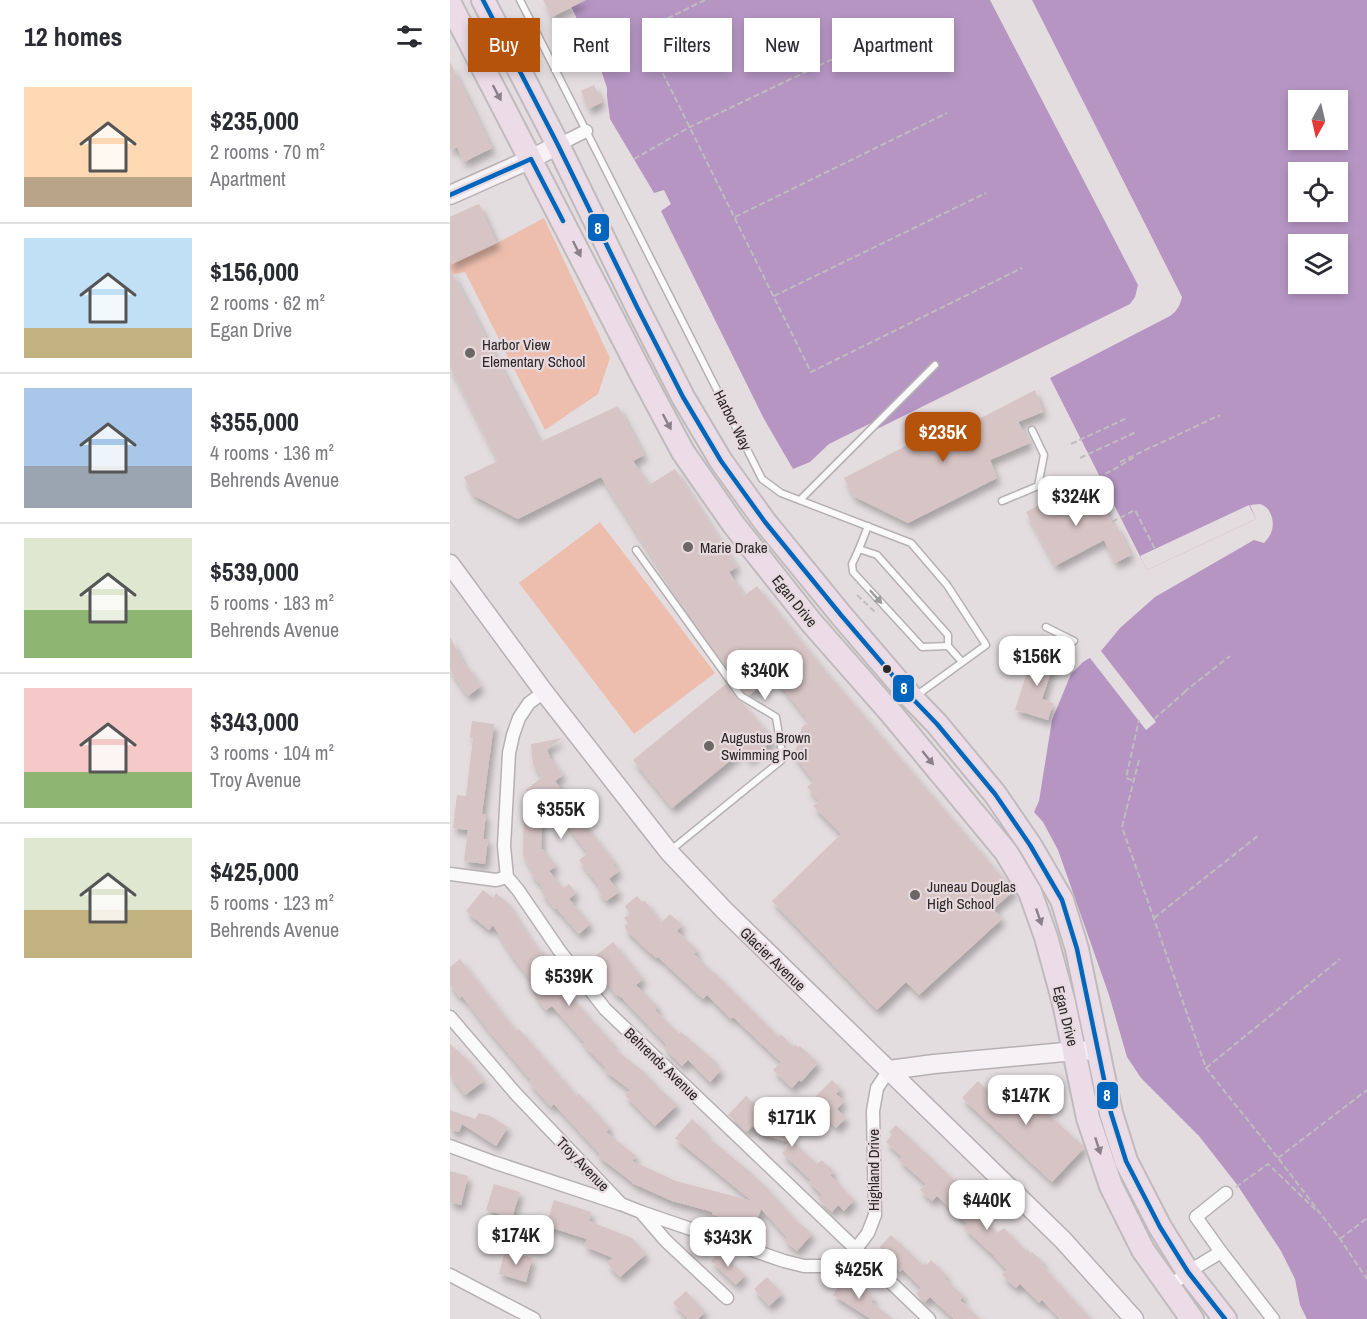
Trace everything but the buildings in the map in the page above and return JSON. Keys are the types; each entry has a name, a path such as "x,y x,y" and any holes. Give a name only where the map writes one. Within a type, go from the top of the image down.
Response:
{"highway":[{"name":"Egan Drive","path":"483,0 492,18"},
{"path":"494,0 496,18"},
{"name":"Egan Drive","path":"450,4 683,453 734,525 811,622 902,705"},
{"name":"Egan Drive","path":"520,72 683,397 721,461 772,531 842,615 902,705 1006,852 1030,892 1046,937 1064,1003 1111,1113 1126,1161 1160,1227 1188,1272 1225,1319"},
{"name":"Egan Drive","path":"1086,1050 1088,1118 1111,1186 1143,1250 1192,1319"}],"main road":[{"path":"450,195 558,145"},
{"name":"Glacier Avenue","path":"452,572 669,852 724,910 1063,1240 1134,1319"},
{"path":"889,1070 1086,1050"}],"street":[{"path":"558,145 586,131"},
{"path":"450,874 496,880 507,877 504,846 509,753 519,718 529,703 544,692"},
{"name":"Behrends Avenue","path":"507,877 605,1009 929,1319"},
{"name":"Troy Avenue","path":"450,1017 516,1094 621,1204 641,1212 666,1241 727,1298"},
{"name":"Highland Drive","path":"641,1212 804,1266 825,1266 843,1260 856,1249 868,1233 875,1215 873,1111 877,1088 889,1070"},
{"path":"450,1146 621,1204"},
{"path":"1226,1193 1196,1217 1273,1319"},
{"path":"1169,1287 1188,1272 1221,1252"},
{"path":"450,1275 534,1319"}],"lane":[{"name":"Harbor Way","path":"519,0 762,479 781,493 911,543 947,585 986,645 902,705"},
{"path":"800,500 935,365"},
{"path":"1002,501 1038,486 1044,455 1032,430"},
{"path":"868,526 852,564 853,572 922,648 948,646"},
{"path":"859,549 877,555 948,635 948,646 962,662"},
{"path":"636,550 741,696 776,717 783,759 669,852"},
{"path":"1046,627 1074,641"}],"path":[{"path":"705,0 642,31 811,372 1022,268"},
{"path":"634,159 690,127 832,59"},
{"path":"735,217 947,113"},
{"path":"774,296 987,193"},
{"path":"1120,462 1220,415"},
{"path":"1071,444 1127,418"},
{"path":"1080,458 1136,432"},
{"path":"1089,482 1148,449"},
{"path":"1112,522 1135,510 1155,549"},
{"path":"857,595 879,616"},
{"path":"1184,692 1230,656"},
{"path":"1154,718 1194,684"},
{"path":"1133,781 1126,778 1139,720"},
{"path":"1139,760 1122,827 1206,1068 1340,1239 1367,1279"},
{"path":"1154,918 1259,835"},
{"path":"1206,1068 1340,959"},
{"path":"1278,1158 1367,1090"},
{"path":"1226,1193 1268,1164 1323,1218"},
{"path":"1340,1239 1367,1218"}],"shaded area":[{"path":"568,0 990,0 1138,285 1135,297 1130,304 875,430 871,423 829,444 810,462 793,469 764,419 661,211 671,204 664,190 654,193 610,119 607,88 602,72 630,72 630,18 577,18"},
{"path":"1032,0 1367,0 1367,1319 1307,1319 1300,1305 1295,1279 1281,1251 1238,1186 1199,1136 1141,1078 1127,1057 1109,995 1058,850 1043,822 1034,812 1039,801 1052,720 1071,674 1083,662 1101,651 1120,628 1155,597 1254,540 1264,543 1272,531 1270,512 1260,504 1250,505 1256,519 1147,570 1050,378 1170,316 1178,307 1182,297"},
{"path":"479,204 497,243 544,218 610,358 598,394 545,430 465,272 450,275 450,217"},
{"path":"600,522 715,673 634,734 519,583"}],"pier":[{"path":"1249,505 1256,519 1147,570 1140,556"},
{"path":"1102,646 1101,651 1156,722 1146,730 1087,656"}],"transit line":[{"name":"8","path":"483,0 683,397 721,461 765,522 841,615 995,794 1030,845 1062,900 1077,949 1111,1113 1126,1161 1160,1227 1188,1272 1225,1319"},
{"name":"8","path":"450,195 531,159 563,221"}],"place":[{"name":"Harbor View Elementary School","path":"470,353"},
{"name":"Marie Drake","path":"688,547"},
{"name":"Augustus Brown Swimming Pool","path":"709,746"},
{"name":"Juneau Douglas High School","path":"915,895"}]}
